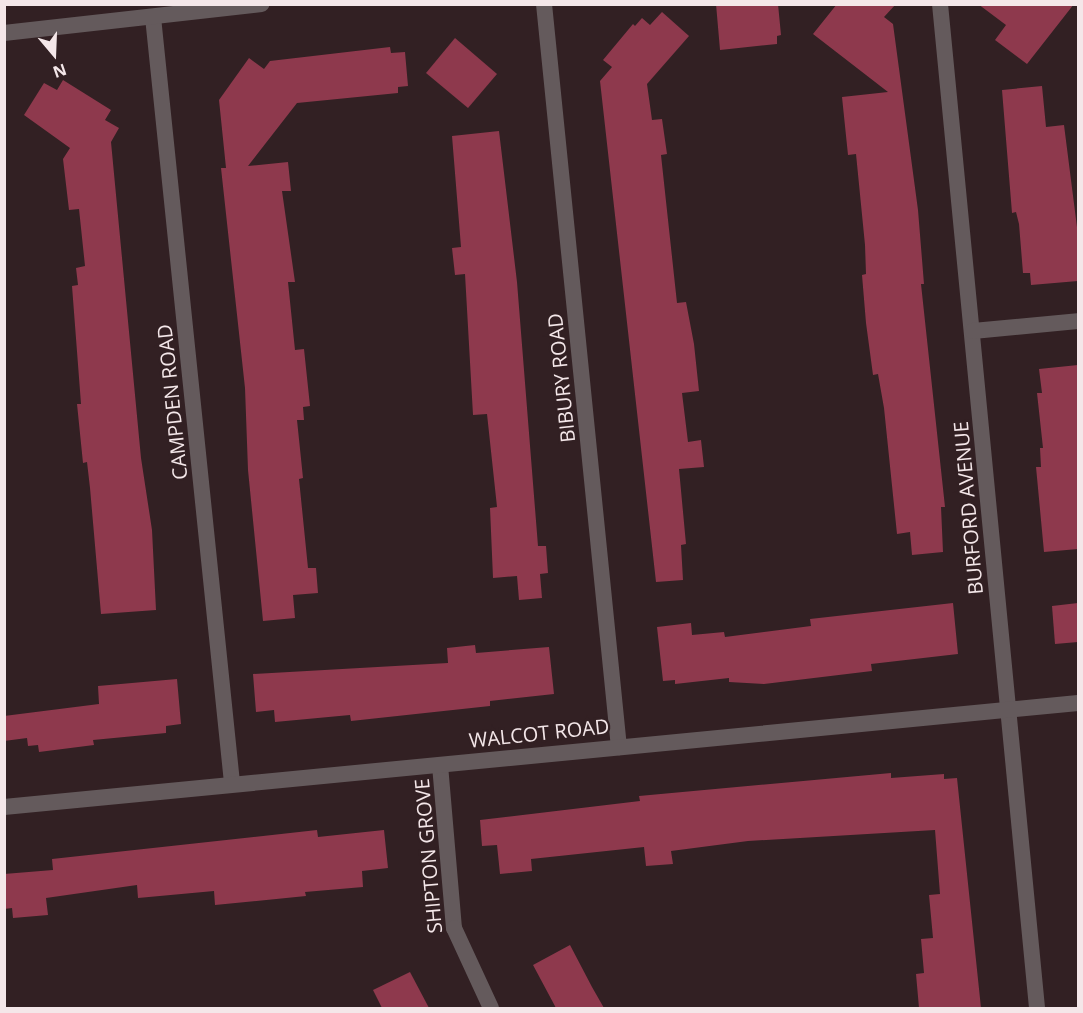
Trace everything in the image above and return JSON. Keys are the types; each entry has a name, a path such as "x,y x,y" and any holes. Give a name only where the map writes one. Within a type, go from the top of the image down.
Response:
{"street":[{"path":"4,33 261,4"},
{"name":"BIBURY ROAD","path":"544,4 619,747"},
{"name":"BURFORD AVENUE","path":"940,4 1037,1008"},
{"name":"CAMPDEN ROAD","path":"153,17 232,783"},
{"path":"973,331 1078,321"},
{"name":"WALCOT ROAD","path":"4,807 232,783 1078,703"},
{"name":"SHIPTON GROVE","path":"440,765 454,928 491,1008"}],"building":[{"path":"716,4 778,4 781,35 777,36 777,44 720,50"},
{"path":"837,4 896,4 884,17 893,24 918,210 924,284 921,284 945,507 941,507 943,552 912,555 910,532 897,534 884,408 878,374 873,375 866,323 862,275 866,274 865,245 856,154 848,155 842,97 888,92 813,34"},
{"path":"978,4 1074,4 1027,64 995,40 1006,25"},
{"path":"662,12 689,36 647,84 652,120 662,119 667,154 661,155 677,303 686,302 694,344 699,391 682,393 688,442 701,440 704,467 679,469 686,544 681,545 683,580 656,582 600,81 612,67 603,60 633,24 635,26 642,18 650,25"},
{"path":"455,38 497,74 468,108 426,73"},
{"path":"390,47 391,53 405,52 408,86 398,87 398,93 297,103 248,166 288,162 291,191 282,191 295,282 288,282 295,350 304,349 310,406 303,407 304,420 297,420 303,478 299,479 308,568 316,568 318,593 293,595 295,618 263,621 248,470 245,388 221,168 226,168 219,100 249,58 264,69 270,61"},
{"path":"63,80 111,110 105,120 119,128 111,142 141,458 152,530 156,610 101,614 90,488 87,462 83,463 77,404 81,404 72,286 78,285 76,268 85,266 79,209 69,210 63,159 70,148 24,115 44,83 57,90"},
{"path":"1042,86 1046,127 1064,125 1078,235 1078,281 1031,285 1030,273 1023,273 1019,224 1016,212 1012,213 1002,90"},
{"path":"499,131 517,282 538,546 546,546 548,573 540,574 542,598 519,600 517,576 493,578 490,508 497,507 487,414 473,415 465,274 455,275 452,248 461,247 452,136"},
{"path":"1078,365 1078,549 1044,552 1036,467 1041,467 1040,448 1043,448 1037,393 1042,393 1039,369"},
{"path":"953,603 958,654 871,664 872,671 764,684 729,682 729,678 675,684 675,680 663,681 657,627 691,623 692,635 724,632 725,637 811,626 810,619"},
{"path":"1078,603 1078,642 1055,644 1052,606"},
{"path":"475,645 476,653 549,647 554,694 490,701 490,706 351,721 350,715 275,722 274,710 256,712 253,674 448,663 447,648"},
{"path":"177,679 181,724 166,726 166,733 93,740 94,745 39,752 38,745 28,746 27,738 4,741 4,716 99,704 98,686"},
{"path":"891,773 891,778 944,774 944,779 957,778 981,1008 919,1008 916,974 924,973 921,939 933,938 929,895 940,894 935,830 748,841 671,851 673,864 646,866 644,847 531,859 532,871 500,874 497,845 482,846 480,820 640,801 639,796"},
{"path":"317,830 318,837 384,830 388,868 362,871 363,887 305,892 306,896 215,905 214,891 138,898 137,885 46,898 48,915 13,918 12,908 4,909 4,874 53,870 52,859"},
{"path":"570,945 604,1008 556,1008 533,965"},
{"path":"410,972 429,1008 382,1008 373,990"}]}
